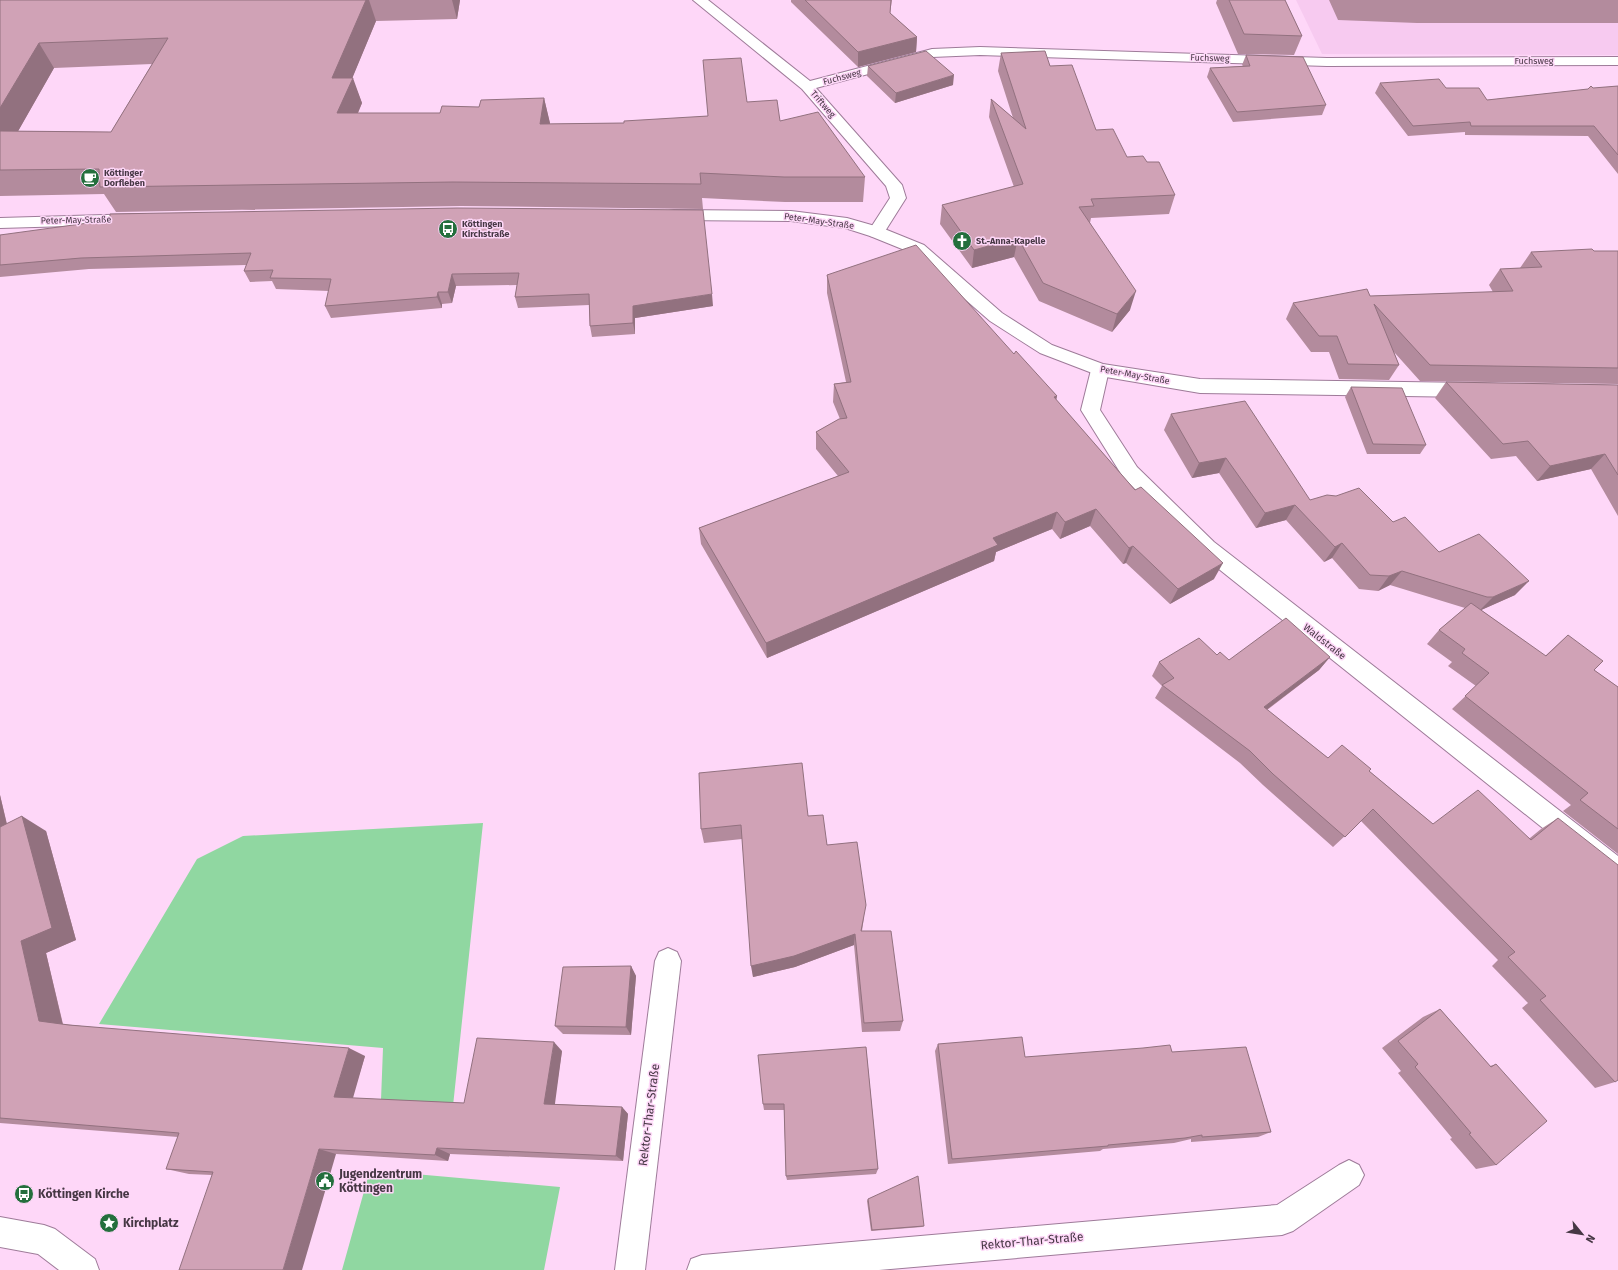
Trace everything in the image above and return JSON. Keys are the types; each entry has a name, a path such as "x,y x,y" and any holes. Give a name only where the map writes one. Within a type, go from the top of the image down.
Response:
{"street":[{"name":"Triftweg","path":"700,0 807,86 894,185 898,198 876,232"},
{"name":"Fuchsweg","path":"807,86 932,53 980,51 1327,62 1618,61"},
{"name":"Peter-May-Straße","path":"658,215 791,216 847,223 876,232 918,249 996,317 1046,349 1100,370 1200,386 1492,390"},
{"name":"Peter-May-Straße","path":"0,223 155,218"},
{"name":"Waldstraße","path":"1100,370 1090,410 1130,472 1207,548 1618,872"},
{"name":"Rektor-Thar-Straße","path":"630,1270 668,961"},
{"name":"Rektor-Thar-Straße","path":"702,1270 1282,1220 1349,1175"},
{"path":"0,1232 44,1240 84,1270"}],"shaded area":[{"path":"1296,0 1618,0 1618,55 1322,54"}],"green space":[{"path":"483,823 453,1106 381,1100 383,1048 99,1024 197,859 243,836"},
{"path":"370,1170 560,1187 544,1270 342,1270"}],"building":[{"path":"0,0 366,0 332,78 353,78 337,113 440,113 442,106 479,107 481,100 544,98 540,124 624,123 624,121 708,116 703,60 741,58 747,102 777,100 780,121 818,112 865,177 784,177 700,173 701,184 453,182 100,187 99,169 0,170 0,131 111,132 168,38 39,43 0,108"},
{"path":"805,0 891,0 890,13 917,37 858,52"},
{"path":"1229,0 1285,0 1302,36 1244,34"},
{"path":"926,51 954,75 896,93 868,66"},
{"path":"1045,51 1050,66 1072,65 1096,130 1113,129 1127,157 1143,156 1147,162 1159,162 1175,195 1091,199 1094,206 1079,207 1136,291 1117,314 1043,283 1018,238 974,250 942,205 1023,184 991,99 1026,129 1001,53"},
{"path":"1246,55 1303,57 1326,105 1237,112 1210,68 1250,66"},
{"path":"1439,79 1446,88 1479,88 1487,100 1588,89 1591,86 1593,88 1618,86 1618,155 1594,126 1471,126 1470,122 1413,126 1380,83"},
{"path":"457,208 703,210 712,294 633,306 633,323 590,326 589,294 515,297 519,273 452,274 448,292 438,292 437,297 325,306 331,279 270,278 273,270 244,271 251,253 81,258 0,265 0,235 110,220 110,214"},
{"path":"916,245 1014,354 1016,351 1057,396 1054,397 1135,490 1141,487 1223,563 1178,589 1133,546 1129,548 1096,509 1065,522 1057,512 993,538 998,545 766,643 699,528 849,472 816,432 839,419 847,418 834,384 851,382 827,275"},
{"path":"1592,249 1594,251 1618,251 1618,368 1430,365 1374,304 1399,365 1348,364 1337,336 1319,336 1293,303 1367,289 1370,296 1513,291 1500,269 1542,267 1531,252"},
{"path":"1446,382 1618,385 1618,475 1605,454 1550,466 1528,441 1503,444"},
{"path":"1351,387 1402,388 1426,445 1373,444"},
{"path":"1245,401 1310,500 1327,495 1336,496 1359,488 1393,522 1405,517 1439,552 1479,534 1529,581 1493,597 1487,597 1402,571 1389,576 1370,575 1342,543 1335,547 1295,505 1265,513 1226,458 1199,463 1171,414"},
{"path":"1471,603 1546,656 1568,635 1603,661 1594,670 1618,687 1618,829 1580,800 1588,793 1465,696 1489,673 1462,653 1465,649 1439,630"},
{"path":"1286,618 1330,657 1264,707 1328,758 1342,745 1371,769 1369,771 1433,824 1478,790 1531,840 1558,818 1618,865 1618,1080 1615,1082 1540,1000 1546,996 1508,957 1515,952 1373,809 1345,837 1273,774 1250,751 1162,685 1174,678 1159,662 1199,638 1217,655 1220,652 1229,660"},
{"path":"802,763 808,816 823,815 827,845 857,842 866,905 861,931 891,931 903,1021 864,1023 855,934 794,956 751,966 741,825 701,829 699,773"},
{"path":"22,816 52,928 21,941 39,1021 69,1025 349,1048 334,1097 464,1103 477,1038 554,1042 544,1104 622,1107 616,1156 437,1148 435,1155 319,1149 283,1270 179,1270 213,1172 166,1169 179,1133 0,1118 0,827"},
{"path":"631,966 626,1027 555,1026 563,967"},
{"path":"1440,1009 1491,1067 1496,1064 1547,1121 1496,1165 1415,1067 1418,1064 1398,1041"},
{"path":"1022,1037 1025,1057 1170,1045 1172,1052 1246,1047 1271,1132 1202,1137 1202,1135 1108,1146 952,1159 938,1044"},
{"path":"866,1047 878,1169 786,1176 784,1104 763,1104 758,1055"},
{"path":"918,1176 924,1226 872,1230 868,1199"}],"place":[{"name":"Köttinger Dorfleben","path":"90,178"},
{"name":"Köttingen Kirchstraße","path":"448,229"},
{"name":"St.-Anna-Kapelle","path":"962,241"},
{"name":"Jugendzentrum Köttingen","path":"325,1181"},
{"name":"Köttingen Kirche","path":"24,1194"},
{"name":"Kirchplatz","path":"109,1223"}]}
